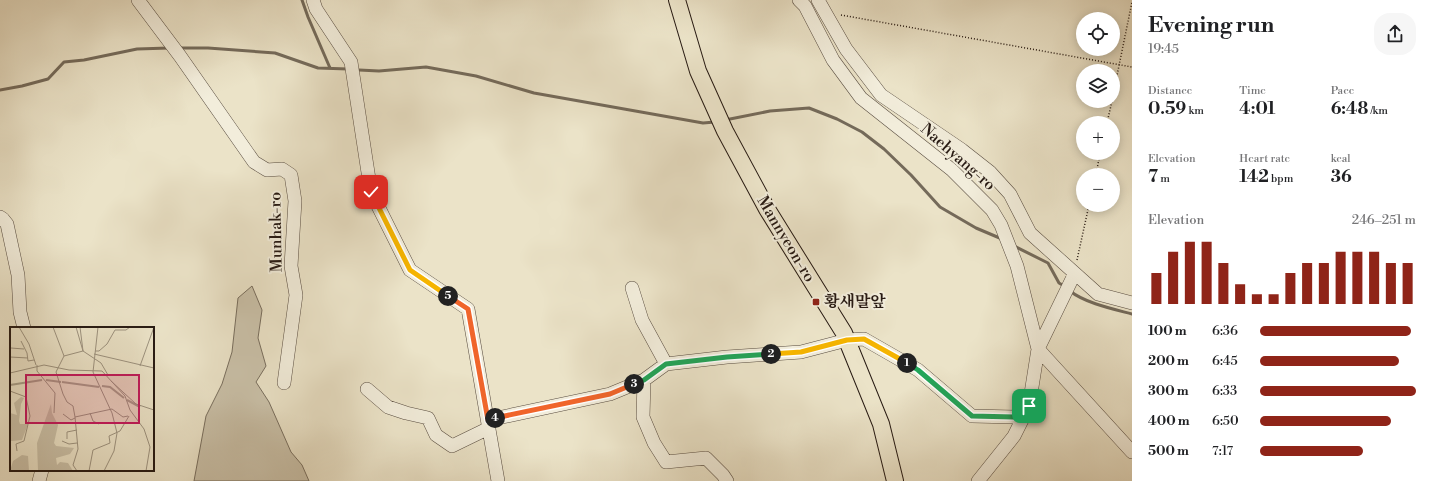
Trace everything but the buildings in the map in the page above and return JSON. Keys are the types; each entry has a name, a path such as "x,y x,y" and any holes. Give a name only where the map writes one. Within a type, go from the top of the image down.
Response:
{"main road":[{"name":"Mannyeon-ro","path":"677,0 698,71 725,131 767,209 847,340 881,424 896,481"}],"street":[{"name":"Munhak-ro","path":"138,0 180,56 254,162 267,170 282,169 291,175 295,202 292,266 296,295 284,383"},
{"path":"313,0 316,9 351,62 371,192 410,270 468,309 498,481"},
{"name":"Naehyang-ro","path":"799,0 805,6 833,60 861,98 952,170 992,210 1001,225 1017,266 1038,348 1132,452"},
{"path":"818,0 846,50 881,95 962,150 990,172 1010,194 1030,233 1073,276 1088,284 1132,296"},
{"path":"0,217 7,224 18,275 20,312 24,327"},
{"path":"978,481 1014,436 1029,406 1038,348 1073,276"},
{"path":"1088,284 1098,294 1132,303"},
{"path":"632,288 642,320 666,364"},
{"path":"367,389 388,407 428,418 436,435 452,446 488,424 610,394 644,380 666,364 727,357 801,352 847,340 864,339 918,370 972,416 1014,417 1029,406"},
{"path":"644,380 643,417 654,443 666,462 706,458 727,481"},
{"path":"39,481 42,471"}],"path":[{"path":"1119,64 1132,2"},
{"path":"826,12 1113,64"},
{"path":"1120,65 1132,67"},
{"path":"1073,276 1087,212"}],"shaded area":[{"path":"252,286 262,310 258,338 266,366 256,382 269,402 291,452 302,465 309,481 194,481 206,416 222,384 232,352 238,298"}],"waterway":[{"path":"302,0 330,68"},
{"path":"0,90 48,79 64,62 84,60 137,49 169,48"},
{"path":"180,48 208,48 275,53 318,68 348,69"},
{"path":"359,70 379,71 426,67 476,76 534,93 703,123 715,122"},
{"path":"725,120 770,111 809,108 837,119 862,132 884,149 911,175 940,207 976,228 1002,239"},
{"path":"1014,246 1048,263 1059,283 1064,286"},
{"path":"1070,291 1091,302 1132,314"}],"place":[{"name":"황새말앞","path":"816,302"}],"route":[{"path":"371,192 410,270 468,309 488,420 610,394 644,380 666,364 727,357 801,352 847,340 864,339 918,370 950,395 972,416 1014,417 1029,406"}]}
